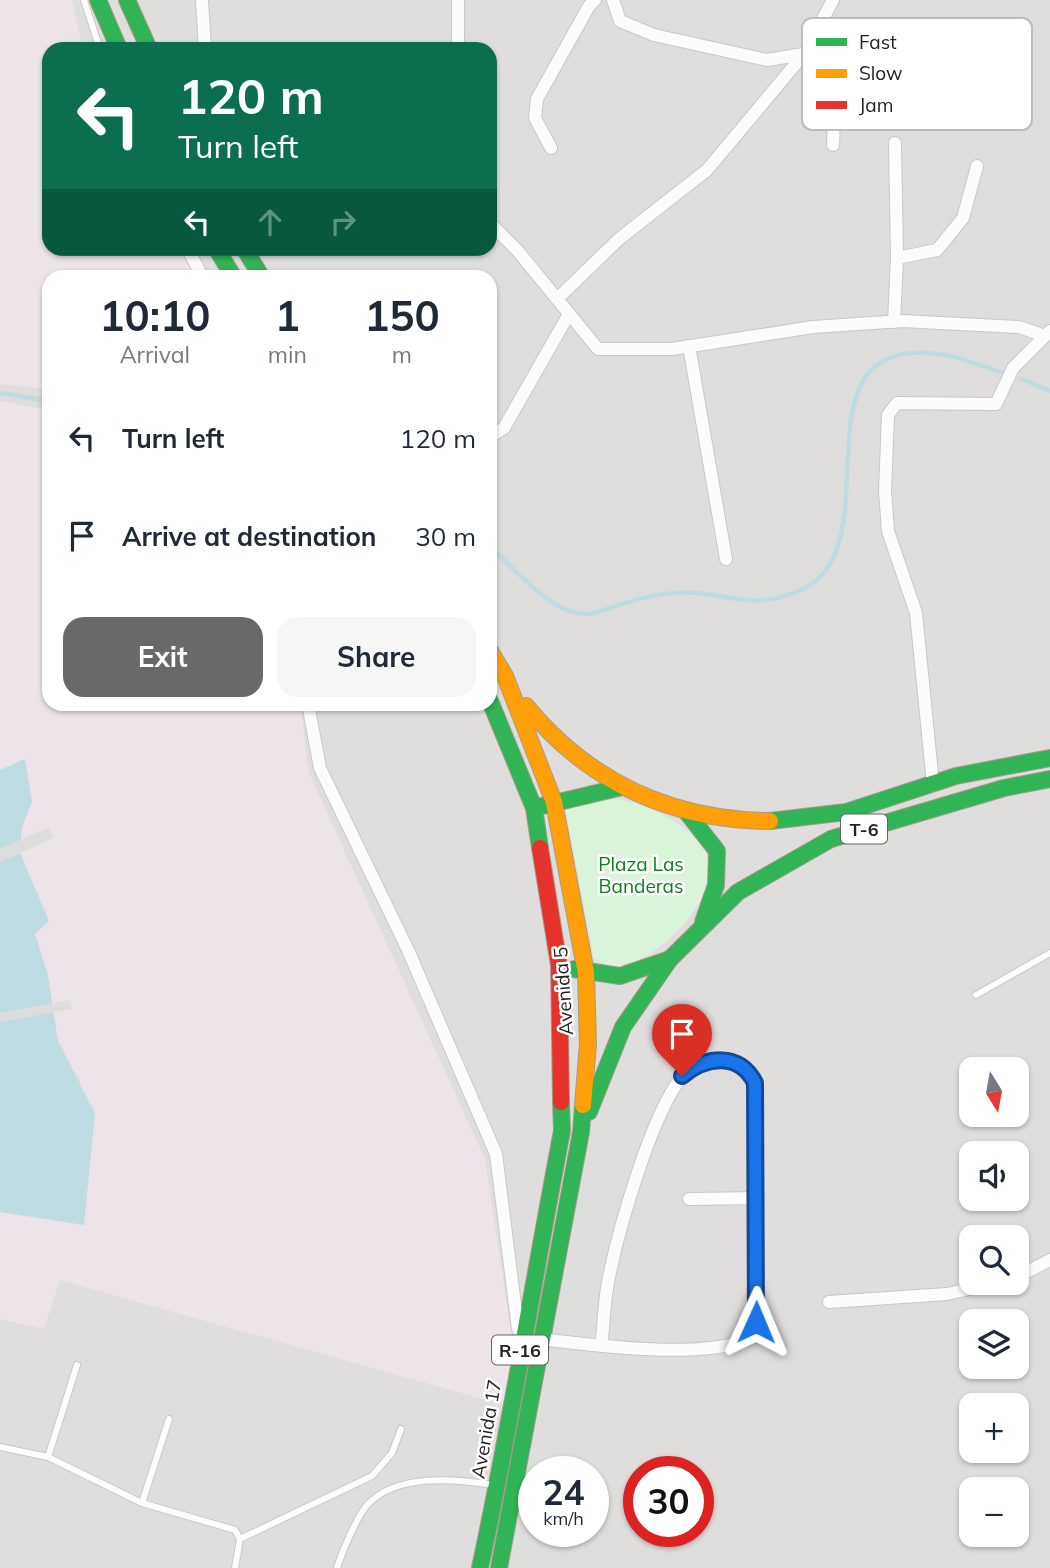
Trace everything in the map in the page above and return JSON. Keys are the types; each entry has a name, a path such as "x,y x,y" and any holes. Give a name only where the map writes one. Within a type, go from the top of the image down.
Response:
{"main road":[{"path":"98,0 116,42"},
{"path":"128,0 146,42"},
{"name":"Avenida 5","path":"497,663 505,676 554,802 586,972 587,1044 581,1132"},
{"path":"505,676 540,727 572,756 622,787"},
{"name":"Avenida 5","path":"494,711 534,808 559,965 562,1132"},
{"name":"T-6","path":"622,787 685,810 778,823 830,816 958,776 1050,758"},
{"name":"T-6","path":"559,965 620,976 670,959 738,892 831,839 1004,788 1050,779"},
{"path":"534,808 622,787"},
{"path":"685,810 717,851 716,885 701,928"},
{"path":"581,1132 623,1027 670,959"},
{"name":"Avenida 17","path":"499,1568 522,1337 562,1132"},
{"name":"Avenida 17","path":"480,1568 506,1488 542,1339 581,1132"}],"street":[{"path":"202,0 205,42"},
{"path":"458,0 458,42"},
{"path":"551,148 535,118 537,99 589,6 595,0"},
{"path":"613,0 620,21 654,35 767,60 802,54"},
{"path":"823,18 833,0"},
{"path":"557,299 619,239 707,170 802,56"},
{"path":"834,145 835,130"},
{"path":"894,322 897,258 895,143"},
{"path":"897,258 937,250 964,218 976,166"},
{"path":"497,231 598,349 689,346 813,327 894,322 1019,327 1048,333"},
{"path":"497,433 504,428 569,314"},
{"path":"933,784 916,613 888,531 885,491 888,415 897,403 996,404 1001,400 1013,369 1048,333"},
{"path":"689,346 726,559"},
{"path":"309,711 320,768 408,950 496,1154 516,1317 522,1337 601,1346 731,1347 749,1339 756,1322 758,1198 755,1083 749,1070 735,1061 712,1060 695,1065 682,1076 669,1098 636,1177 608,1279 601,1346"},
{"path":"689,1199 758,1198"},
{"path":"1029,1271 1050,1260"},
{"path":"829,1302 959,1291"}],"lane":[{"path":"83,0 98,42"},
{"path":"976,995 1050,953"},
{"path":"48,1457 77,1365"},
{"path":"142,1503 169,1419"},
{"path":"240,1539 372,1476 392,1454 401,1429"},
{"path":"0,1447 48,1457 142,1503 235,1530 240,1539 235,1568"},
{"path":"337,1568 368,1504 396,1487 424,1481 475,1482 506,1488"}],"shaded area":[{"path":"0,0 1050,0 1050,1568 0,1568 0,1212 84,1225 25,760 0,770"},
{"path":"0,0 72,0 81,42 42,42 42,256 195,256 206,270 42,270 42,388 0,384"},
{"path":"0,401 42,409 42,711 301,711 309,773 485,1159 514,1352 504,1405 60,1280 44,1329 0,1319 0,1212 84,1225 80,1079 66,1061 58,1041 48,975 34,934 20,853 22,827 32,802 25,760 0,770"}],"green space":[{"name":"Plaza Las Banderas","path":"610,799 641,805 676,823 699,842 709,861 709,877 704,894 681,927 650,954 634,963 619,967 594,959 565,807"}],"water":[{"path":"25,759 32,802 22,827 20,853 49,921 35,934 48,975 58,1041 95,1113 84,1225 0,1212 0,770"}],"pier":[{"path":"49,827 54,838 0,862 0,849"},
{"path":"70,1000 72,1009 0,1022 0,1013"}],"waterway":[{"path":"497,554 526,582 554,603 568,611 583,614 675,593 753,600 786,596 805,588 830,564 842,529 853,407 866,376 893,356 939,354 1005,373"},
{"path":"1021,379 1050,391"},
{"path":"0,393 42,400"}],"traffic: fast":[{"path":"98,0 116,42"},
{"path":"127,0 146,42"},
{"path":"221,256 229,270"},
{"path":"249,256 257,270"},
{"path":"494,711 534,808 540,848"},
{"path":"770,821 846,812 956,776 1050,758"},
{"path":"589,1112 623,1027 670,959 738,892 831,839 1004,788 1050,779"},
{"path":"542,806 622,787"},
{"path":"685,810 717,851 716,885 703,922"},
{"path":"574,969 620,976 670,959"},
{"path":"480,1568 562,1131 561,1102"},
{"path":"499,1568 581,1132 583,1105"}],"traffic: slow":[{"path":"497,663 505,676 554,802 586,973 588,1044 583,1105"},
{"path":"526,706 550,733 577,756 634,792 699,813 733,819 770,821"}],"traffic: jam":[{"path":"540,848 559,965 561,1102"}],"route":[{"path":"682,1076 695,1065 712,1060 735,1061 749,1070 755,1083 758,1198 756,1322"}]}
